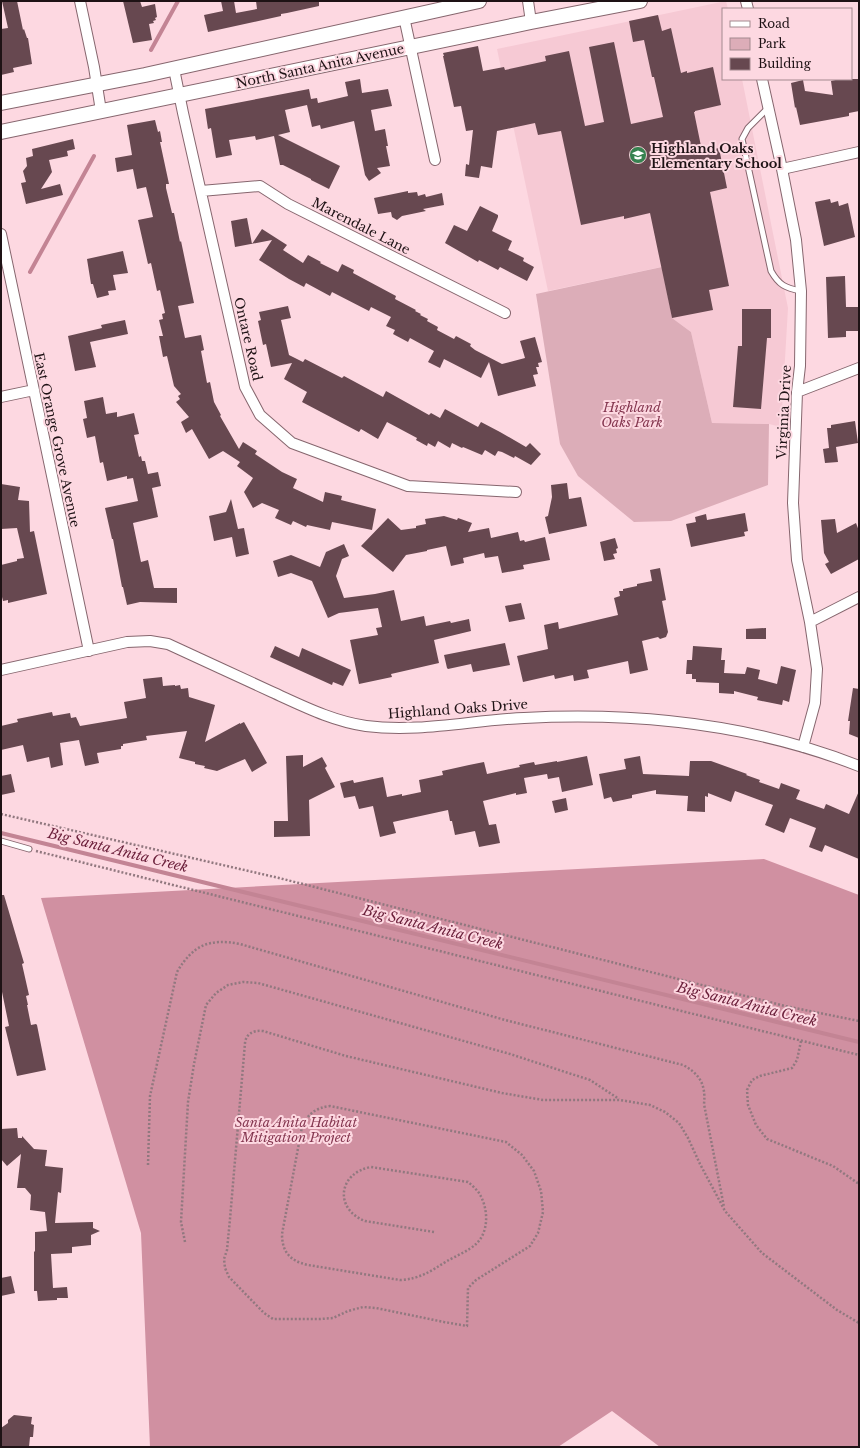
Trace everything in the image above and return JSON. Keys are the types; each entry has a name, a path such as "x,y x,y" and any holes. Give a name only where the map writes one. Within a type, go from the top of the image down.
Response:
{"street":[{"path":"80,1 101,111"},
{"path":"1,103 174,69 479,1"},
{"path":"528,1 531,22"},
{"name":"North Santa Anita Avenue","path":"1,132 531,22 640,1"},
{"path":"404,17 435,160"},
{"name":"Ontare Road","path":"174,69 178,95 245,388 260,416 292,443 408,486 516,492"},
{"name":"Virginia Drive","path":"762,80 796,240 801,291 800,366 797,392 793,503 797,560 810,622 817,668 815,703 803,747"},
{"path":"782,169 859,152"},
{"name":"Marendale Lane","path":"201,192 260,186 288,204 505,313"},
{"name":"East Orange Grove Avenue","path":"1,234 89,651"},
{"path":"797,392 859,368"},
{"path":"1,397 34,390"},
{"path":"810,622 859,597"},
{"name":"Highland Oaks Drive","path":"1,670 127,642 150,641 168,644 306,708 336,720 367,726 427,727 522,718 578,716 630,717 684,722 721,728 803,747 859,766"}],"lane":[{"path":"768,108 748,128 742,139 770,271 776,281 788,288 801,291"},
{"path":"1,842 30,850"}],"path":[{"path":"1,814 279,878 785,1006 859,1021"},
{"path":"30,850 859,1055"},
{"path":"148,1165 150,1096 176,972 184,959 196,949 210,943 225,941 505,1020 683,1065 698,1076 703,1085 705,1095 704,1104 725,1211"},
{"path":"185,1242 180,1222 188,1102 194,1064 206,1005 216,993 228,985 243,982 258,983 510,1054 590,1080 620,1100"},
{"path":"434,1232 365,1221 357,1218 350,1212 346,1205 344,1196 348,1179 354,1173 371,1167 468,1182 479,1192 485,1204 487,1218 484,1232 476,1244 423,1276 412,1280 400,1280 308,1265 299,1263 291,1258 285,1251 282,1243 282,1234 302,1127 312,1112 320,1107 334,1106 506,1142 522,1155 534,1171 541,1191 543,1212 538,1233 530,1246 476,1280 468,1288 467,1326 364,1307 348,1311 333,1318 278,1320 268,1316 228,1276 224,1259 227,1250 230,1219 244,1043 248,1036 254,1031 262,1032 346,1056 502,1093 543,1100 620,1100 650,1105 666,1112 678,1123 688,1138 725,1211 762,1253 837,1310 859,1323"},
{"path":"801,1041 798,1060 792,1068 760,1076 752,1080 747,1090 748,1105 756,1124 767,1139 833,1166 859,1184"}],"shaded area":[{"path":"726,1 728,8 722,8 722,80 742,80 788,308 781,427 769,424 712,423 691,332 672,318 661,267 548,291 497,49"}],"green space":[{"name":"Highland Oaks Park","path":"662,267 672,318 691,332 712,423 769,424 768,485 671,521 634,522 578,476 560,444 536,294"},
{"name":"Santa Anita Habitat Mitigation Project","path":"764,859 859,895 859,1447 660,1447 612,1411 558,1447 150,1447 141,1233 41,898"}],"building":[{"path":"2,1 17,1 23,30 24,29 28,38 32,64 13,68 14,72 1,75 1,29 8,28"},
{"path":"123,1 140,1 142,7 155,4 157,17 155,18 156,20 153,21 154,23 149,24 152,40 133,43"},
{"path":"221,1 234,1 236,13 257,9 256,1 319,1 319,6 208,32 204,15 223,11"},
{"path":"658,15 662,31 671,28 681,73 713,67 721,105 694,112 702,151 719,148 727,188 710,192 729,286 709,290 713,310 672,318 650,213 624,219 624,216 581,225 561,131 538,135 535,123 497,131 492,168 481,166 479,178 465,176 466,164 469,165 473,130 466,131 461,106 454,107 443,56 443,53 478,46 483,71 504,67 505,70 546,61 545,56 569,51 585,126 604,122 589,47 614,42 631,124 663,117 644,40 633,42 629,21"},
{"path":"360,79 362,93 388,89 392,106 371,110 375,131 385,129 388,146 386,146 390,166 377,168 381,173 369,181 365,175 354,121 321,129 320,125 312,127 307,105 285,110 290,132 278,135 340,166 329,189 283,165 280,165 274,136 256,140 255,136 229,140 232,155 216,158 211,128 208,129 205,109 309,89 311,99 317,98 318,103 348,96 345,82"},
{"path":"859,79 859,111 849,113 849,116 800,125 796,107 795,108 791,83 803,80 805,91 833,95 831,81"},
{"path":"155,120 158,132 160,131 162,142 160,142 169,184 166,184 166,188 172,213 174,213 180,242 181,241 194,303 178,306 185,338 201,335 204,350 201,351 207,383 210,382 214,402 221,415 220,416 239,449 243,442 257,451 255,454 282,472 297,479 293,488 323,502 325,492 342,496 341,500 376,509 372,530 332,522 330,530 307,525 306,527 293,521 291,525 275,518 279,510 262,503 253,508 244,492 253,478 237,466 240,462 223,451 209,459 192,429 186,433 181,422 189,417 176,402 180,399 178,396 181,394 174,386 167,356 163,357 159,336 163,336 159,320 163,319 162,314 165,313 160,290 157,291 151,263 148,264 138,220 153,217 146,187 137,189 133,169 117,172 115,158 132,155 127,125"},
{"path":"73,139 75,149 67,151 68,156 49,160 52,172 41,189 60,184 63,195 26,204 21,183 26,182 23,171 27,166 26,158 33,156 32,149"},
{"path":"408,191 408,193 417,192 418,196 425,194 426,197 442,193 444,205 423,209 426,211 402,216 397,220 392,217 391,212 378,214 374,198"},
{"path":"830,199 831,203 838,201 839,206 848,203 855,237 824,246 815,202"},
{"path":"480,206 498,215 492,231 512,241 508,250 524,258 523,261 534,267 527,281 500,267 498,270 479,260 478,262 445,243 454,225 467,231"},
{"path":"247,218 252,244 235,247 231,221"},
{"path":"262,229 287,245 283,250 303,263 308,255 338,272 342,264 354,270 353,273 396,296 395,299 416,310 415,311 421,314 420,315 428,319 427,321 438,327 437,330 454,339 456,336 471,344 470,346 475,350 502,364 525,358 520,341 535,337 542,362 538,363 539,367 536,367 538,374 533,375 536,386 498,396 489,362 481,378 444,359 440,368 428,362 434,351 410,338 408,342 393,334 395,330 386,326 391,317 371,307 369,311 332,292 330,296 306,283 304,287 259,260 272,240 252,244"},
{"path":"123,251 128,273 113,275 116,290 108,291 109,295 97,298 93,284 91,284 87,259"},
{"path":"845,276 846,307 858,307 859,331 846,331 846,337 828,338 826,277"},
{"path":"288,306 291,318 281,320 289,355 303,362 305,359 342,378 344,376 383,397 386,391 429,415 431,413 440,418 445,409 478,427 481,422 526,447 530,443 541,454 531,465 515,456 514,458 498,451 495,456 485,450 482,455 452,443 450,448 438,441 435,447 428,443 427,446 416,440 417,438 387,422 378,439 361,429 359,432 302,402 307,392 284,379 292,363 271,367 266,344 263,345 258,321 261,320 259,312"},
{"path":"742,309 771,309 771,338 767,338 761,409 733,407 738,346 742,346"},
{"path":"125,320 128,334 90,342 96,367 75,371 68,336 102,328 101,325"},
{"path":"103,397 106,414 117,412 117,417 134,413 139,434 134,435 139,457 141,456 142,461 145,461 148,474 158,472 161,486 152,488 158,517 133,523 141,562 148,560 154,588 177,588 177,603 140,602 127,605 105,508 138,501 133,478 127,479 127,476 107,481 103,462 100,463 95,436 87,438 83,419 87,418 84,401"},
{"path":"855,421 858,443 836,447 838,462 825,463 823,449 829,448 827,428 831,428 831,425"},
{"path":"567,483 569,499 581,497 587,526 549,534 545,517 548,516 552,497 551,485"},
{"path":"1,484 20,487 18,500 29,501 30,532 34,531 47,594 8,603 8,600 3,601 1,593 1,565 24,558 17,528 1,529"},
{"path":"231,499 238,529 244,528 249,554 236,557 232,537 214,541 209,516 226,512"},
{"path":"745,513 748,531 744,532 745,536 691,547 686,524 696,522 695,517 706,514 707,520"},
{"path":"444,516 457,520 458,518 472,523 468,532 489,528 491,538 518,532 520,541 524,540 525,542 545,537 550,560 523,565 524,569 502,573 498,556 485,558 484,553 463,558 464,563 451,566 446,546 406,555 393,572 361,546 388,518 401,530 416,528 416,526 426,524 425,519"},
{"path":"835,519 837,533 856,523 859,531 859,559 831,574 825,564 829,562 824,553 821,520"},
{"path":"615,538 618,548 616,549 617,553 613,554 615,559 604,561 600,542"},
{"path":"344,544 349,556 342,559 336,576 344,598 394,590 401,621 424,616 426,626 469,619 471,631 434,640 439,663 391,674 392,677 359,684 350,640 378,635 376,628 382,627 378,608 339,613 328,618 312,581 291,573 278,577 273,561 291,555 320,567 326,552"},
{"path":"660,568 666,600 662,601 668,632 666,637 660,639 658,637 642,641 648,670 630,674 628,661 587,670 589,678 574,681 573,675 555,679 554,675 523,682 517,656 548,649 544,625 558,622 559,629 618,615 614,598 620,596 619,591 637,586 637,584 652,581 650,570"},
{"path":"521,603 525,619 509,622 505,606"},
{"path":"766,628 766,639 746,639 746,629"},
{"path":"505,643 510,665 473,672 471,664 447,668 444,655"},
{"path":"275,646 299,657 302,648 351,670 343,686 333,682 332,685 270,657"},
{"path":"693,646 722,648 721,660 725,660 724,673 745,674 747,667 760,670 758,679 777,684 781,666 796,670 789,702 783,700 782,705 757,700 758,697 734,691 734,694 719,693 719,683 696,682 696,679 692,679 692,674 686,674 687,660 692,660"},
{"path":"162,677 163,686 180,685 181,689 188,688 189,697 215,705 205,742 244,722 267,763 252,772 245,759 217,771 204,768 205,766 195,764 195,762 179,758 187,731 146,736 147,740 123,744 121,749 97,753 99,763 85,766 79,740 60,743 63,765 51,768 49,757 27,762 23,745 1,750 1,726 18,722 17,719 52,712 53,716 70,713 71,718 76,717 80,726 127,718 124,702 146,698 143,679"},
{"path":"853,688 859,689 859,738 849,734 850,721 848,721"},
{"path":"303,755 303,767 322,757 327,766 325,768 335,787 309,800 310,836 274,837 274,821 288,821 286,756"},
{"path":"587,756 593,785 562,792 559,777 548,779 547,774 524,778 527,793 516,795 516,793 483,801 489,825 496,824 500,843 479,847 475,831 455,835 448,810 393,822 396,833 380,837 373,806 359,809 355,796 344,798 340,783 353,780 354,783 383,777 387,797 402,794 402,796 421,792 419,780 443,775 442,771 469,765 484,762 487,774 520,767 519,765 534,762 535,765"},
{"path":"640,756 643,774 689,776 690,761 711,761 747,774 746,775 760,780 759,782 779,789 781,783 800,790 796,799 824,809 826,804 849,814 859,791 859,859 825,845 822,852 809,847 816,828 790,818 784,833 765,825 773,805 735,791 731,802 708,793 708,797 705,796 705,812 687,811 688,796 656,794 656,790 632,795 632,798 613,802 611,797 604,799 599,774 626,769 624,759"},
{"path":"11,774 15,792 1,795 1,776"},
{"path":"566,798 568,810 555,813 552,801"},
{"path":"1,895 4,895 24,963 22,964 29,995 26,996 31,1025 37,1025 46,1070 17,1076 5,1027 9,1026 1,987"},
{"path":"17,1128 18,1138 22,1138 22,1136 34,1149 47,1150 45,1166 63,1168 61,1193 58,1192 55,1223 93,1222 93,1228 100,1231 91,1235 91,1245 72,1247 72,1253 51,1254 53,1288 67,1287 68,1298 38,1301 37,1291 34,1291 35,1232 47,1231 45,1212 30,1210 31,1195 25,1188 17,1188 21,1154 7,1166 1,1159 1,1129"},
{"path":"11,1276 15,1293 1,1296 1,1278"},
{"path":"14,1415 32,1417 31,1424 34,1425 33,1437 30,1437 29,1447 1,1447 1,1428 8,1423 8,1420"}],"waterway":[{"path":"151,50 178,1"},
{"path":"30,272 94,156"},
{"name":"Big Santa Anita Creek","path":"1,833 859,1042"}],"place":[{"name":"Highland Oaks Elementary School","path":"638,155"}]}
